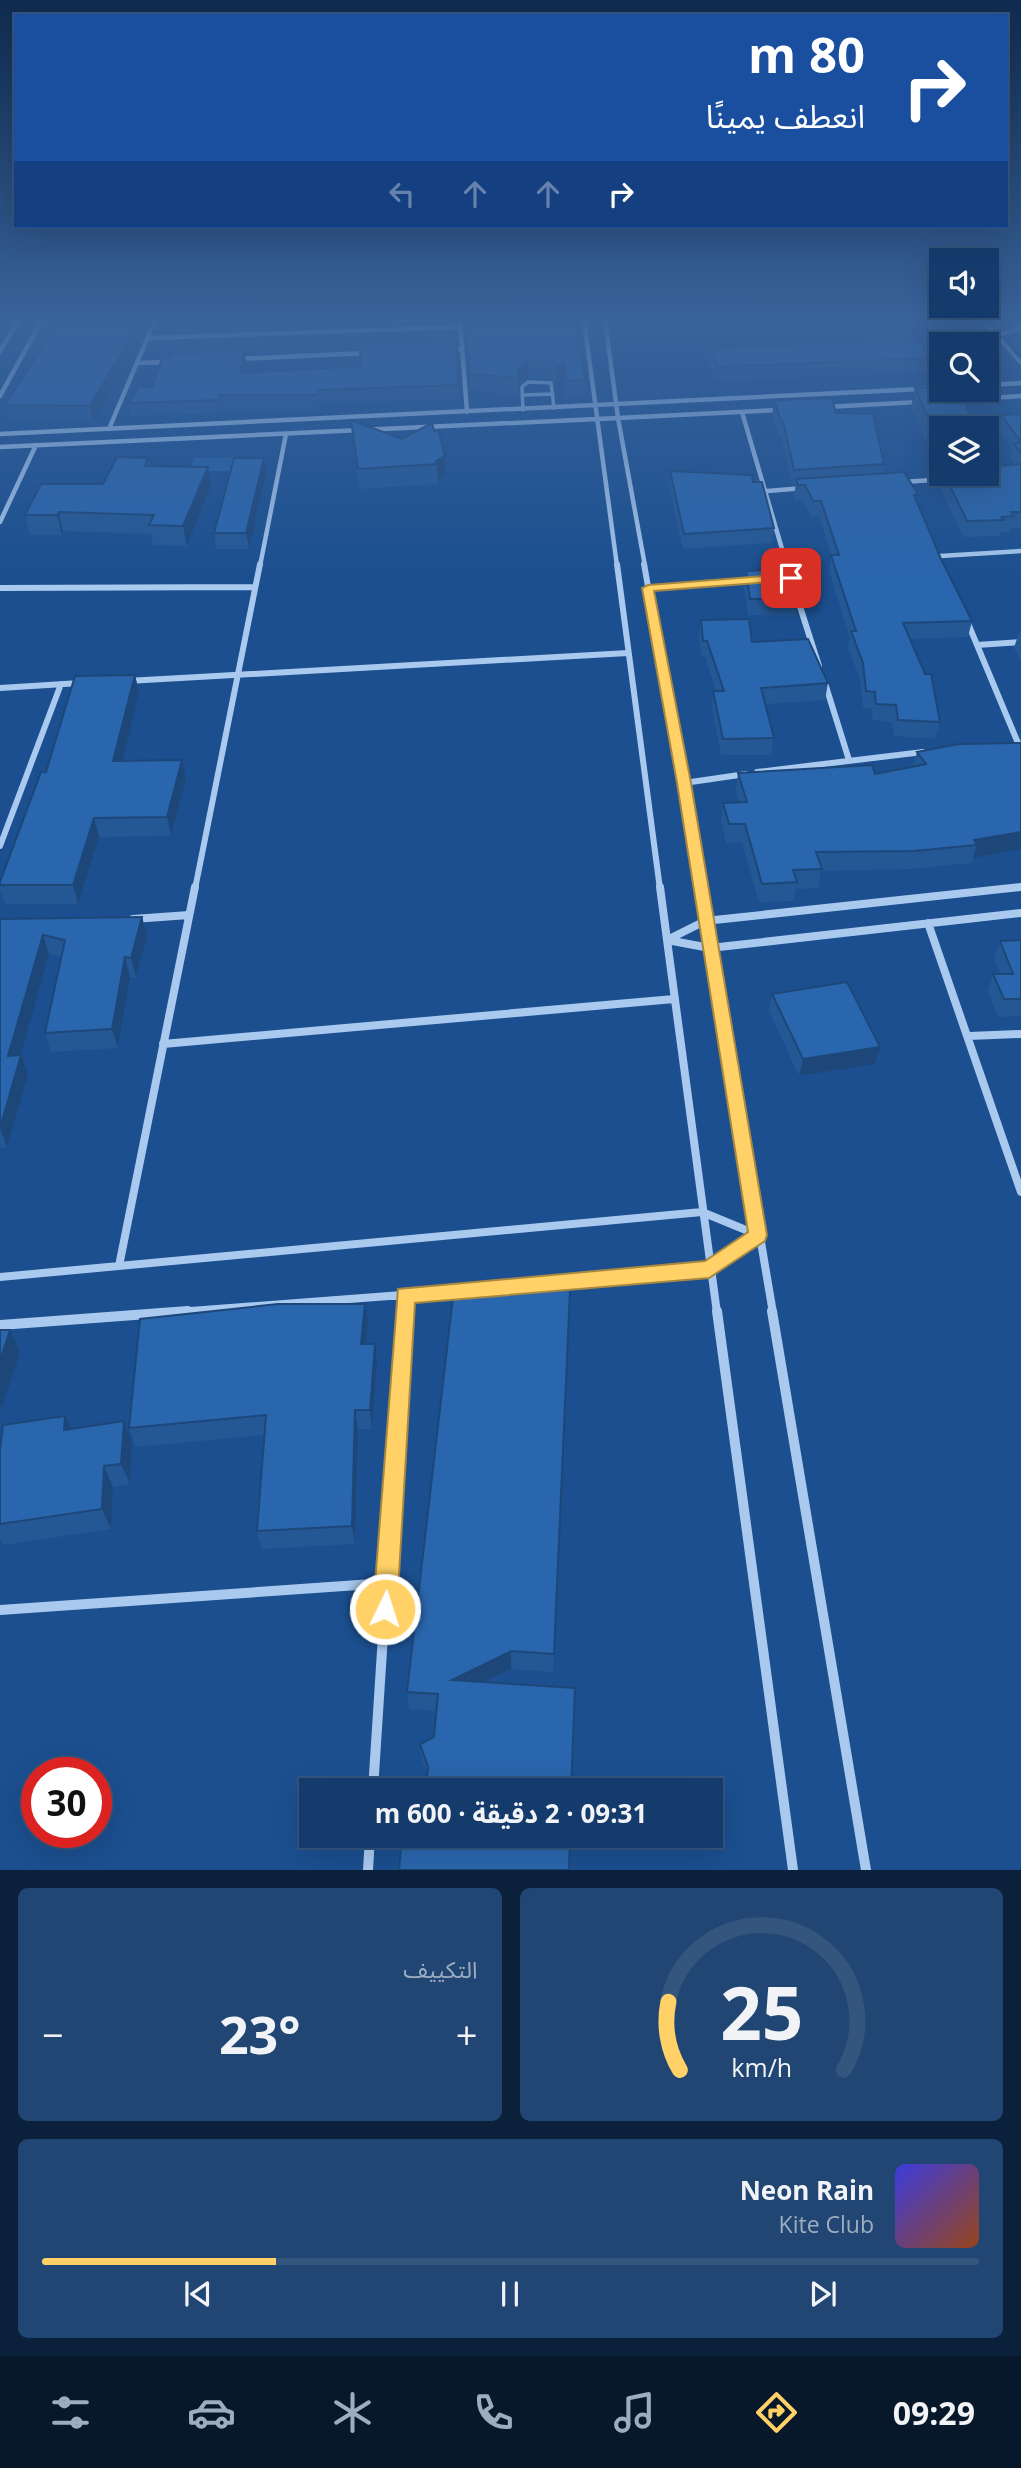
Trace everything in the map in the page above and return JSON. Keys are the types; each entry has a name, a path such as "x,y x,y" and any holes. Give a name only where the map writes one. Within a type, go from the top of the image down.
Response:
{"street":[{"path":"109,429 118,407"},
{"path":"467,407 467,412"},
{"path":"0,434 583,407"},
{"path":"594,407 709,1269 793,1870"},
{"path":"616,407 684,783 866,1870"},
{"path":"0,447 782,409"},
{"path":"742,412 791,578 778,579"},
{"path":"119,1266 285,433"},
{"path":"0,522 36,445"},
{"path":"999,471 1002,476"},
{"path":"999,476 1011,475"},
{"path":"895,483 929,480"},
{"path":"908,482 913,494"},
{"path":"766,491 818,487"},
{"path":"934,544 945,569"},
{"path":"940,556 1021,551"},
{"path":"648,588 765,580"},
{"path":"0,588 255,587"},
{"path":"795,591 849,760"},
{"path":"961,607 1020,743 1006,744"},
{"path":"977,645 1021,642"},
{"path":"115,681 628,653"},
{"path":"0,688 88,683"},
{"path":"0,846 61,684"},
{"path":"684,783 927,752"},
{"path":"667,940 705,921 1021,887"},
{"path":"667,940 710,948 1021,913"},
{"path":"122,920 189,915"},
{"path":"928,923 1021,1192"},
{"path":"163,1045 674,999"},
{"path":"968,1036 1021,1034"},
{"path":"0,1277 702,1212 758,1235"},
{"path":"516,1286 709,1269 758,1235"},
{"path":"0,1325 488,1288"},
{"path":"374,1778 405,1295"},
{"path":"0,1610 387,1583"},
{"path":"368,1870 369,1848"}],"shaded area":[{"path":"261,457 258,471 190,471 194,458"}],"building":[{"path":"776,407 834,407 836,413 873,414 884,464 794,470"},
{"path":"924,407 967,407 971,416 929,416 929,419"},
{"path":"1021,414 1021,442 1001,415"},
{"path":"351,420 402,439 432,423 434,431 439,432 445,456 436,461 437,464 358,469"},
{"path":"1014,443 1021,443 1021,454"},
{"path":"117,457 148,458 145,466 208,467 183,526 149,525 154,515 59,512 57,515 25,515 41,484 103,484"},
{"path":"234,458 264,458 246,533 214,533"},
{"path":"1021,464 1021,512 1011,512 1014,516 1001,517 1004,520 967,521 950,486 999,486 999,466"},
{"path":"670,471 752,475 753,482 762,482 774,528 684,534"},
{"path":"904,472 918,495 914,495 941,559 972,621 903,623 925,674 931,674 940,722 898,720 896,705 876,704 875,692 866,691 863,663 851,631 856,631 831,555 839,555 821,501 813,501 805,485 798,485 796,479"},
{"path":"792,568 798,599 750,599 746,571"},
{"path":"749,619 752,642 808,639 828,683 761,688 774,738 723,739 713,691 724,691 707,641 703,641 701,620"},
{"path":"135,675 113,761 182,760 167,817 94,818 73,885 0,885 41,772 46,772 75,676"},
{"path":"1021,743 1021,832 974,840 977,845 914,851 816,852 822,869 793,870 797,882 762,884 745,824 729,824 723,803 747,802 738,773 872,765 875,774 926,764 917,752 959,744"},
{"path":"142,917 131,958 125,957 112,1029 45,1033 65,940 43,935 8,1056 21,1055 0,1128 0,919"},
{"path":"1021,940 1021,999 1004,999 993,974 1013,974 1000,941"},
{"path":"847,982 880,1047 803,1059 772,994"},
{"path":"531,1277 537,1289 570,1290 554,1654 511,1651 452,1680 575,1688 571,1778 427,1778 428,1767 420,1744 434,1737 438,1694 407,1692 453,1297 493,1281 518,1282"},
{"path":"278,1304 365,1304 361,1344 375,1344 370,1410 355,1410 352,1526 257,1531 266,1415 129,1428 140,1319"},
{"path":"0,1330 10,1330 0,1361"},
{"path":"65,1416 64,1430 124,1421 121,1464 104,1466 102,1509 0,1524 0,1450 3,1425"},
{"path":"401,1848 570,1848 569,1870 399,1870"}],"route":[{"path":"385,1609 405,1295 709,1269 758,1235 684,783 648,588 791,578"}]}
